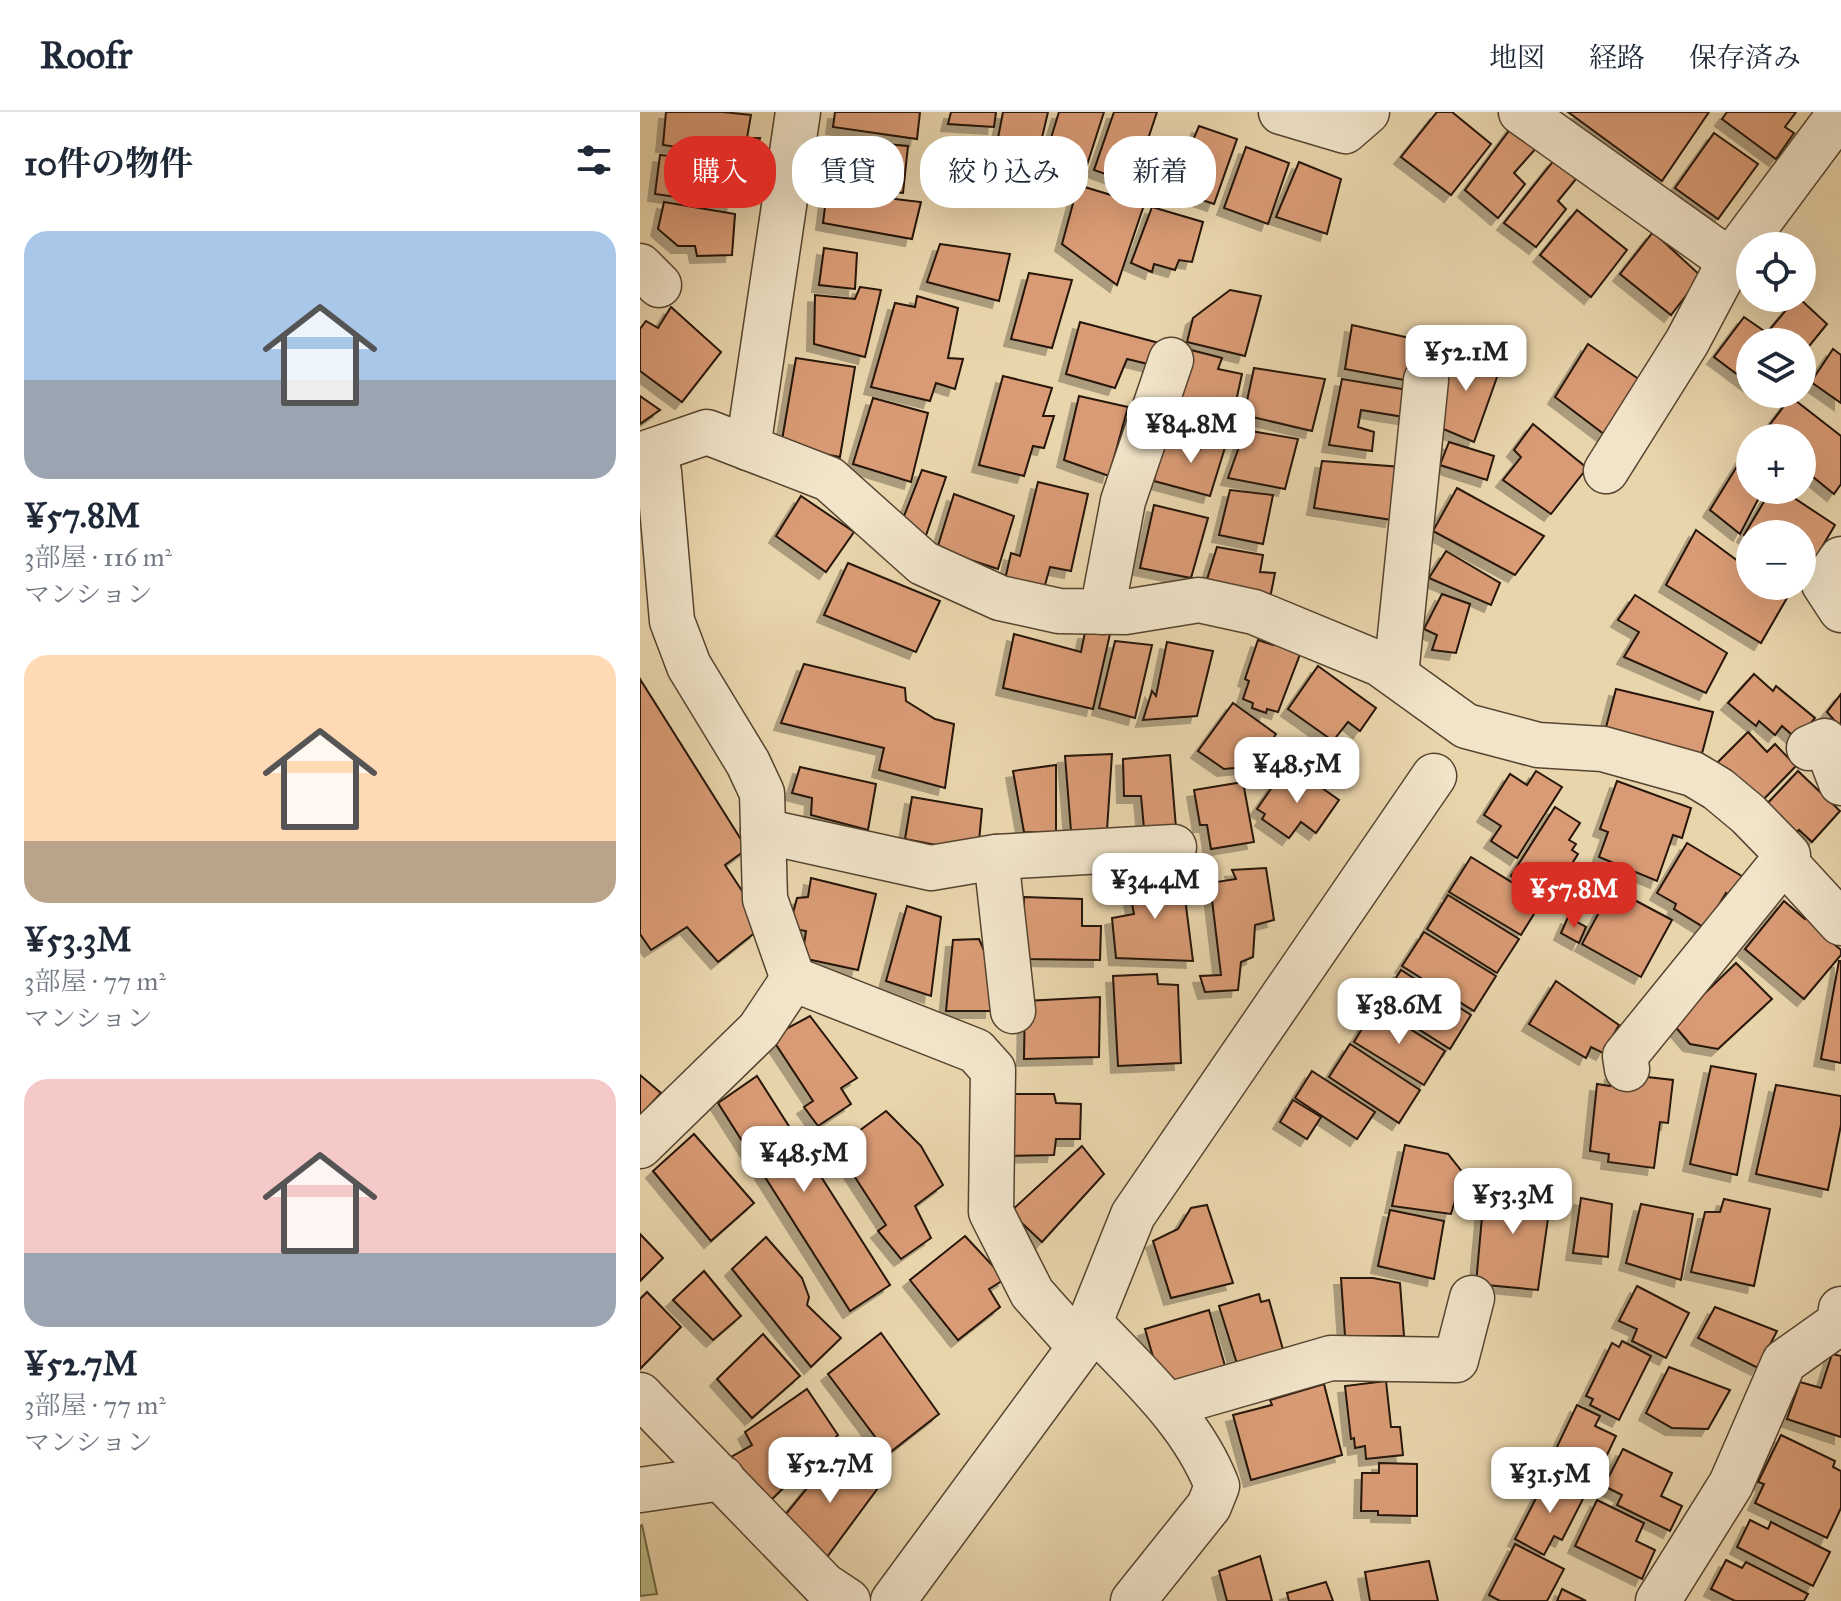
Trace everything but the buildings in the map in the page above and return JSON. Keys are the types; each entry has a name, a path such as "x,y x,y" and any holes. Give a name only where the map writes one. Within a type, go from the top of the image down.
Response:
{"street":[{"path":"748,448 798,112"},
{"path":"1281,112 1345,131 1367,112"},
{"path":"1521,112 1730,261"},
{"path":"1606,471 1687,342 1730,261 1841,112"},
{"path":"1102,612 1123,501 1171,360"},
{"path":"1396,675 1426,380"},
{"path":"640,456 707,432 829,479 923,563 1000,598 1059,611 1125,612 1199,600 1254,612 1380,664 1466,726 1538,745 1603,749 1693,774 1718,789 1788,855 1625,1056 1627,1069"},
{"path":"640,456 659,472 672,621 689,666 748,763 762,793 765,899 793,979 948,1038 976,1051 993,1070 991,1212 1032,1293 1168,1405 1207,1459 1217,1486 1209,1506 1133,1601"},
{"path":"1841,559 1824,584 1841,610"},
{"path":"1809,748 1825,741 1841,783"},
{"path":"893,1601 1085,1335 1133,1215 1434,776"},
{"path":"763,831 931,868 996,857 1174,847"},
{"path":"996,857 1013,1011"},
{"path":"1783,860 1841,923"},
{"path":"640,1146 759,1030 793,979"},
{"path":"1168,1405 1331,1358 1456,1360 1472,1298"},
{"path":"1658,1601 1731,1484 1784,1362 1839,1323 1841,1309"},
{"path":"640,1395 824,1585 848,1601"},
{"path":"640,1490 722,1478"}],"green space":[{"path":"640,1526 657,1594 640,1596"}]}
